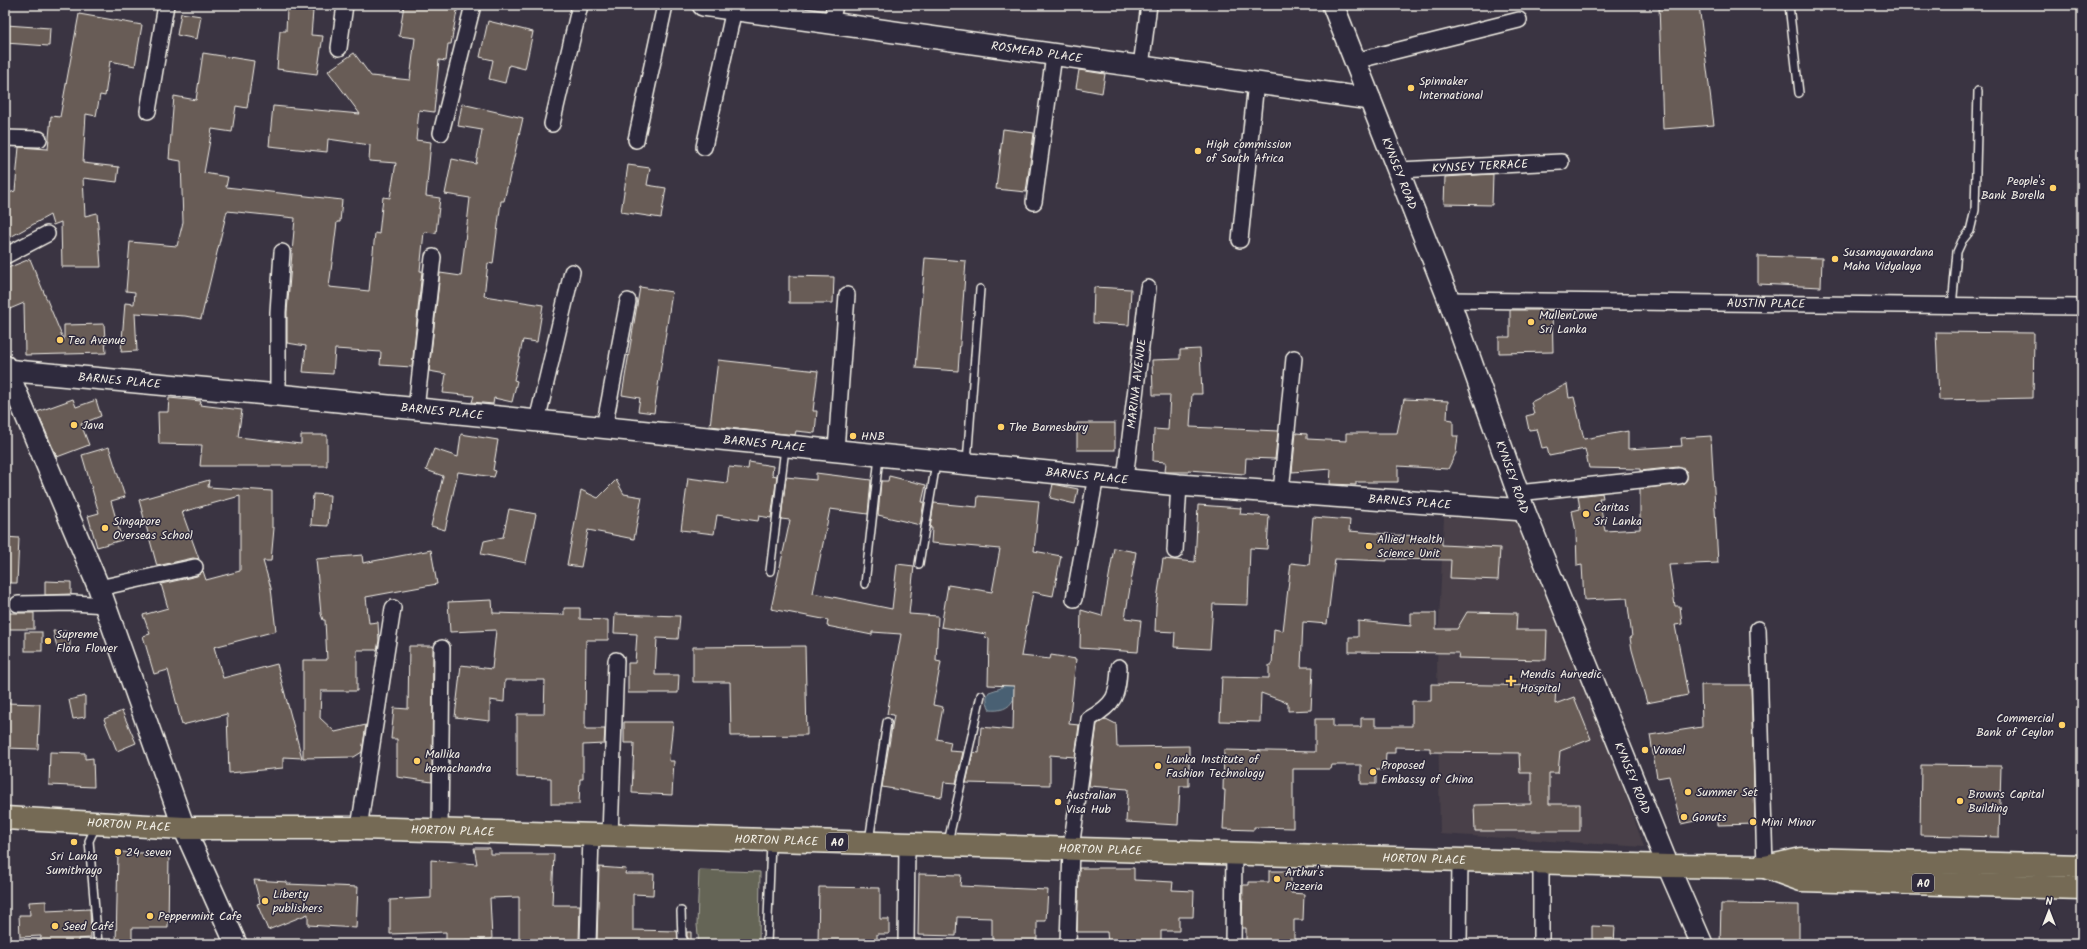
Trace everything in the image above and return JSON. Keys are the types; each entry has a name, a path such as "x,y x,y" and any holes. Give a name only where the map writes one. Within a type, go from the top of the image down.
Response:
{"highway":[{"name":"HORTON PLACE","path":"5,818 98,821 184,828 359,828 440,830 771,841 948,844 1668,866"},
{"name":"A0","path":"1668,866 1765,867 1802,859 2082,866"},
{"name":"A0","path":"1765,867 1801,880 2082,888"}],"street":[{"path":"148,111 166,5"},
{"path":"340,48 345,5"},
{"path":"441,133 474,5"},
{"path":"552,124 580,5"},
{"path":"636,140 665,5"},
{"name":"ROSMEAD PLACE","path":"703,5 734,10 762,9 833,14 1054,55 1370,99"},
{"path":"1141,66 1149,5"},
{"name":"KYNSEY ROAD","path":"1333,5 1449,300 1521,501 1668,866 1702,944"},
{"path":"704,147 734,10"},
{"path":"1355,61 1519,20"},
{"path":"1034,202 1054,55"},
{"path":"1240,240 1256,82"},
{"path":"5,138 40,139"},
{"name":"KYNSEY TERRACE","path":"1399,170 1561,162"},
{"path":"5,256 47,234"},
{"path":"278,395 278,312 282,252"},
{"path":"416,409 433,256"},
{"path":"537,421 572,272"},
{"name":"MARINA AVENUE","path":"1125,479 1148,288"},
{"path":"836,450 847,295"},
{"name":"AUSTIN PLACE","path":"1449,300 1952,307 2082,307"},
{"path":"604,428 628,301"},
{"path":"1281,492 1294,358"},
{"path":"6,369 103,597 184,828 236,944"},
{"name":"BARNES PLACE","path":"6,369 1179,485 1281,492 1521,501"},
{"path":"1074,600 1096,476"},
{"path":"1521,501 1679,476"},
{"path":"1175,551 1179,485"},
{"path":"18,604 73,603 103,597 195,566"},
{"path":"359,828 393,608"},
{"path":"1758,629 1765,867"},
{"path":"440,830 442,648"},
{"path":"588,944 600,835 616,660"},
{"path":"1068,944 1071,848 1089,719 1105,710 1118,691 1119,667"},
{"path":"906,843 906,944"},
{"path":"1233,944 1234,852"},
{"path":"1459,944 1460,859"},
{"path":"1541,863 1541,944"}],"lane":[{"path":"1789,5 1799,94"},
{"path":"1952,307 1957,252 1962,241 1970,231 1975,210 1978,91"},
{"path":"966,464 980,289"},
{"path":"770,571 786,446"},
{"path":"865,584 879,455"},
{"path":"919,564 936,461"},
{"path":"948,844 981,695"},
{"path":"869,843 887,722"},
{"path":"98,821 89,841 98,944"},
{"path":"767,944 771,841"},
{"path":"681,911 682,937 685,944"}],"shaded area":[{"name":"Mendis Aurvedic Hospital","path":"1444,517 1517,521 1559,630 1593,701 1644,847 1440,834 1437,662"}],"green space":[{"path":"699,870 760,872 759,944 699,944 697,925"}],"water":[{"path":"1007,677 1030,698 1013,700 1009,706 1003,709 990,710 987,701 989,692 1001,688"}],"building":[{"path":"404,5 458,5 451,44 448,44 446,61 439,60 434,112 419,110 416,140 431,142 426,196 440,198 436,233 424,232 420,271 422,271 412,367 380,365 381,352 335,349 333,374 303,372 306,346 287,343 287,312 295,218 227,211 201,319 185,316 135,313 137,351 121,352 125,303 134,304 135,292 126,291 130,242 177,246 183,222 181,161 169,159 174,96 196,100 203,53 254,61 247,108 236,106 232,132 212,129 204,173 228,177 226,187 342,200 340,222 337,222 329,287 369,291 375,233 379,234 383,197 390,198 396,163 369,161 370,145 328,139 327,152 269,146 273,106 360,114 328,71 354,53 371,76 410,80 415,38 399,36"},
{"path":"1659,5 1699,5 1714,125 1663,129"},
{"path":"287,9 313,11 311,35 323,36 317,74 277,69 280,31 286,31"},
{"path":"181,13 201,16 197,39 177,35"},
{"path":"79,14 142,25 135,66 110,61 105,96 100,95 96,116 86,114 83,163 119,167 117,182 83,178 85,216 97,213 101,267 62,267 61,222 53,225 50,215 5,240 5,194 15,191 19,147 48,149 51,116 60,117"},
{"path":"488,21 533,32 525,69 509,65 505,83 489,79 493,60 480,57"},
{"path":"6,25 50,28 49,46 5,43"},
{"path":"1079,70 1105,74 1102,93 1076,88"},
{"path":"462,104 523,118 504,201 501,201 493,264 488,263 484,296 543,305 537,342 523,340 514,380 517,381 512,402 494,398 493,404 472,402 474,396 443,393 446,374 429,371 440,273 461,276 470,198 445,194 452,159 476,164 482,130 458,126"},
{"path":"1003,129 1034,133 1026,192 996,189"},
{"path":"628,165 650,168 647,185 666,188 661,218 621,212"},
{"path":"1493,174 1492,205 1444,204 1445,177"},
{"path":"1758,256 1822,258 1821,287 1758,284"},
{"path":"925,258 966,261 958,371 916,368"},
{"path":"30,259 64,341 64,325 104,324 106,353 25,355 24,303 5,311 5,269"},
{"path":"789,276 834,277 833,303 789,303"},
{"path":"640,287 672,292 654,413 638,411 640,398 622,395"},
{"path":"1094,287 1131,289 1129,325 1093,323"},
{"name":"MullenLowe Sri Lanka","path":"1510,310 1552,310 1553,352 1499,353 1499,337 1510,337"},
{"path":"1936,332 2034,333 2033,398 1939,400"},
{"path":"1200,349 1202,394 1192,394 1190,427 1278,431 1275,459 1246,458 1245,474 1188,470 1188,472 1165,472 1166,462 1153,461 1154,429 1168,430 1170,395 1153,395 1152,360 1180,359 1180,350"},
{"path":"718,360 818,371 813,411 817,411 815,433 796,431 795,435 710,426"},
{"path":"1567,384 1569,398 1574,397 1584,439 1628,431 1628,449 1682,446 1681,438 1711,436 1718,563 1669,565 1675,606 1680,606 1682,624 1675,625 1688,695 1647,703 1632,650 1630,638 1632,637 1627,598 1584,600 1582,565 1577,566 1576,532 1572,511 1580,509 1578,496 1602,493 1603,498 1599,498 1605,531 1640,529 1640,489 1684,483 1687,479 1686,471 1678,467 1640,471 1640,469 1589,468 1585,449 1549,456 1547,447 1542,448 1537,429 1529,430 1526,416 1534,414 1531,402"},
{"path":"169,398 201,401 200,405 242,410 238,437 301,444 301,435 327,435 327,466 200,466 202,445 159,444 158,412 168,412"},
{"path":"73,399 76,407 96,400 101,416 81,424 89,445 57,457 37,412"},
{"path":"1404,399 1448,401 1447,419 1453,420 1453,436 1458,436 1456,453 1448,469 1398,466 1398,482 1356,482 1356,485 1330,484 1331,469 1292,472 1296,433 1307,434 1307,439 1346,441 1346,433 1397,433"},
{"path":"1077,423 1115,423 1115,450 1077,450"},
{"path":"461,434 498,440 493,470 496,471 494,477 458,472 445,530 431,526 443,476 426,470 434,449 458,457"},
{"path":"109,447 125,497 111,501 122,540 97,547 88,516 99,513 82,455"},
{"path":"749,462 773,466 772,475 777,476 771,518 759,516 758,521 717,515 714,534 681,530 688,478 727,483 729,467 748,469"},
{"path":"816,473 871,480 868,514 830,509 813,593 892,609 897,564 914,566 909,614 938,616 936,661 941,662 933,705 943,707 937,739 951,742 949,751 963,752 956,783 944,782 942,797 882,787 894,715 887,714 901,634 872,632 872,635 827,626 828,620 771,609 790,520 781,519 786,477 816,480"},
{"path":"889,476 926,485 922,502 924,502 920,525 878,515 881,481 888,481"},
{"path":"209,480 208,487 272,491 272,528 274,528 271,561 263,561 271,588 276,631 214,647 223,678 277,664 302,758 283,757 283,768 229,773 227,714 182,725 168,670 154,674 143,636 150,634 143,615 168,608 161,584 197,576 203,571 206,580 240,571 240,496 182,512 199,559 193,558 157,566 139,500"},
{"path":"616,480 624,494 642,497 634,539 588,530 581,567 567,565 581,490 598,498"},
{"path":"1053,484 1078,489 1075,504 1050,498"},
{"path":"313,494 330,495 328,526 311,525"},
{"path":"978,496 1039,501 1034,551 1061,556 1053,596 1033,592 1021,656 1050,659 1051,655 1076,659 1069,724 1079,725 1075,757 1050,755 1050,785 966,783 973,752 979,753 981,727 1013,730 1014,686 988,685 989,638 985,637 986,634 941,627 948,585 992,592 1000,549 931,543 932,528 930,528 934,503 977,507"},
{"path":"1198,505 1241,508 1240,514 1269,516 1267,549 1250,548 1248,605 1213,604 1210,649 1174,647 1175,632 1155,631 1156,606 1163,559 1195,562"},
{"path":"509,509 536,514 526,563 481,554 484,541 503,537"},
{"path":"1313,517 1350,520 1349,531 1389,535 1442,536 1442,545 1500,548 1498,580 1450,578 1451,560 1387,559 1387,561 1335,559 1327,624 1303,622 1301,667 1313,667 1311,710 1288,711 1288,703 1261,693 1260,722 1220,721 1222,677 1269,678 1269,665 1272,665 1274,629 1283,631 1291,563 1309,565"},
{"path":"5,537 19,538 17,583 5,583"},
{"path":"1114,548 1136,552 1125,618 1141,620 1138,652 1080,648 1081,610 1102,616"},
{"path":"431,550 437,584 366,597 369,623 378,622 379,641 377,650 357,650 357,691 321,691 320,718 335,732 366,725 362,752 354,757 303,758 303,660 327,660 325,620 323,620 321,614 316,559 362,555 363,563"},
{"path":"45,581 71,582 71,594 45,595"},
{"path":"492,600 493,613 564,615 564,608 580,608 580,619 608,620 608,640 586,640 585,729 605,729 604,744 583,745 583,779 580,779 579,804 551,804 551,778 517,777 517,714 544,714 545,680 505,680 504,702 490,700 490,721 455,717 461,665 492,669 496,630 450,632 448,602"},
{"path":"1467,612 1517,613 1516,630 1547,630 1546,660 1458,658 1459,653 1349,652 1349,637 1358,637 1358,621 1411,626 1411,613 1436,613 1436,629 1457,629"},
{"path":"5,613 34,613 34,629 5,629"},
{"path":"615,614 680,616 678,639 657,638 655,675 679,675 678,693 628,693 628,663 635,663 637,634 614,633"},
{"path":"53,631 70,631 70,652 58,651"},
{"path":"25,632 42,632 42,651 25,651"},
{"path":"409,646 433,646 432,782 397,777 397,739 391,739 394,708 408,709"},
{"path":"805,646 807,735 731,736 730,682 693,682 693,647"},
{"path":"1431,684 1556,686 1555,704 1574,697 1591,739 1560,751 1558,773 1549,773 1549,804 1580,804 1580,831 1475,831 1474,805 1531,804 1531,773 1520,773 1519,753 1430,752 1430,748 1395,747 1395,753 1386,753 1385,770 1376,770 1376,784 1361,784 1361,765 1332,765 1331,769 1293,769 1293,828 1254,827 1254,830 1223,829 1225,790 1223,790 1224,750 1315,752 1315,719 1333,719 1333,727 1361,727 1361,718 1375,718 1375,726 1412,726 1412,701 1431,701"},
{"path":"1701,685 1751,685 1755,824 1718,825 1718,816 1681,824 1669,776 1657,778 1650,735 1702,727"},
{"path":"85,696 85,717 73,719 69,700"},
{"path":"6,703 40,704 38,749 5,748"},
{"path":"122,711 136,743 117,751 104,719"},
{"path":"1106,719 1116,724 1117,747 1189,746 1189,786 1180,786 1178,825 1126,822 1128,789 1089,786 1097,724"},
{"path":"624,722 673,722 669,761 674,761 672,795 632,793 634,743 624,743"},
{"path":"50,752 85,753 85,759 93,758 94,787 49,785"},
{"name":"Browns Capital Building","path":"1921,765 2001,766 1999,837 1920,835"},
{"path":"474,848 490,848 490,854 554,854 552,905 580,905 579,942 569,942 569,944 519,944 519,897 490,898 492,939 465,940 465,944 446,944 446,932 390,934 390,900 431,898 431,860 477,864"},
{"path":"118,852 169,854 168,928 132,928 132,944 116,944"},
{"path":"599,867 626,869 625,874 654,874 653,895 633,894 633,930 677,931 680,944 609,944 609,942 597,942"},
{"path":"1079,868 1134,868 1134,880 1173,882 1172,890 1194,891 1193,917 1179,917 1179,931 1161,931 1161,944 1108,944 1107,932 1077,932"},
{"path":"1269,871 1291,871 1291,893 1304,894 1303,920 1294,920 1294,944 1246,944 1246,928 1242,928 1243,885 1249,885 1249,882 1269,882"},
{"path":"919,874 961,875 960,886 1048,890 1046,921 1037,921 1037,944 992,944 992,918 957,917 956,936 918,935"},
{"path":"254,880 287,882 287,884 358,887 356,928 308,925 308,914 268,930 257,904 260,903"},
{"path":"819,887 880,888 880,919 889,919 889,934 877,934 877,944 818,944"},
{"name":"Seed Café","path":"46,901 46,911 90,909 91,938 78,939 78,944 41,944 41,936 20,937 19,915 30,915 29,902"},
{"path":"1721,904 1799,905 1799,944 1720,944"},
{"path":"1592,926 1615,927 1614,944 1592,944"},
{"path":"687,932 691,932 691,944 687,936"}],"place":[{"name":"Spinnaker International","path":"1411,88"},
{"name":"High commission of South Africa","path":"1198,151"},
{"name":"People's Bank Borella","path":"2053,188"},
{"name":"Susamayawardana Maha Vidyalaya","path":"1835,259"},
{"name":"MullenLowe Sri Lanka","path":"1531,322"},
{"name":"Tea Avenue","path":"60,340"},
{"name":"Java","path":"74,425"},
{"name":"The Barnesbury","path":"1001,427"},
{"name":"HNB","path":"853,436"},
{"name":"Caritas Sri Lanka","path":"1586,514"},
{"name":"Singapore Overseas School","path":"105,528"},
{"name":"Allied Health Science Unit","path":"1369,546"},
{"name":"Supreme Flora Flower","path":"48,641"},
{"name":"Mendis Aurvedic Hospital","path":"1511,681"},
{"name":"Commercial Bank of Ceylon","path":"2062,725"},
{"name":"Vonael","path":"1645,750"},
{"name":"Mallika hemachandra","path":"417,761"},
{"name":"Lanka Institute of Fashion Technology","path":"1158,766"},
{"name":"Proposed Embassy of China","path":"1373,772"},
{"name":"Summer Set","path":"1688,792"},
{"name":"Browns Capital Building","path":"1960,801"},
{"name":"Australian Visa Hub","path":"1058,802"},
{"name":"Gonuts","path":"1684,817"},
{"name":"Mini Minor","path":"1753,822"},
{"name":"Sri Lanka Sumithrayo","path":"74,842"},
{"name":"24 seven","path":"118,852"},
{"name":"Arthur's Pizzeria","path":"1277,879"},
{"name":"Liberty publishers","path":"265,901"},
{"name":"Peppermint Cafe","path":"150,916"},
{"name":"Seed Café","path":"55,926"}]}
